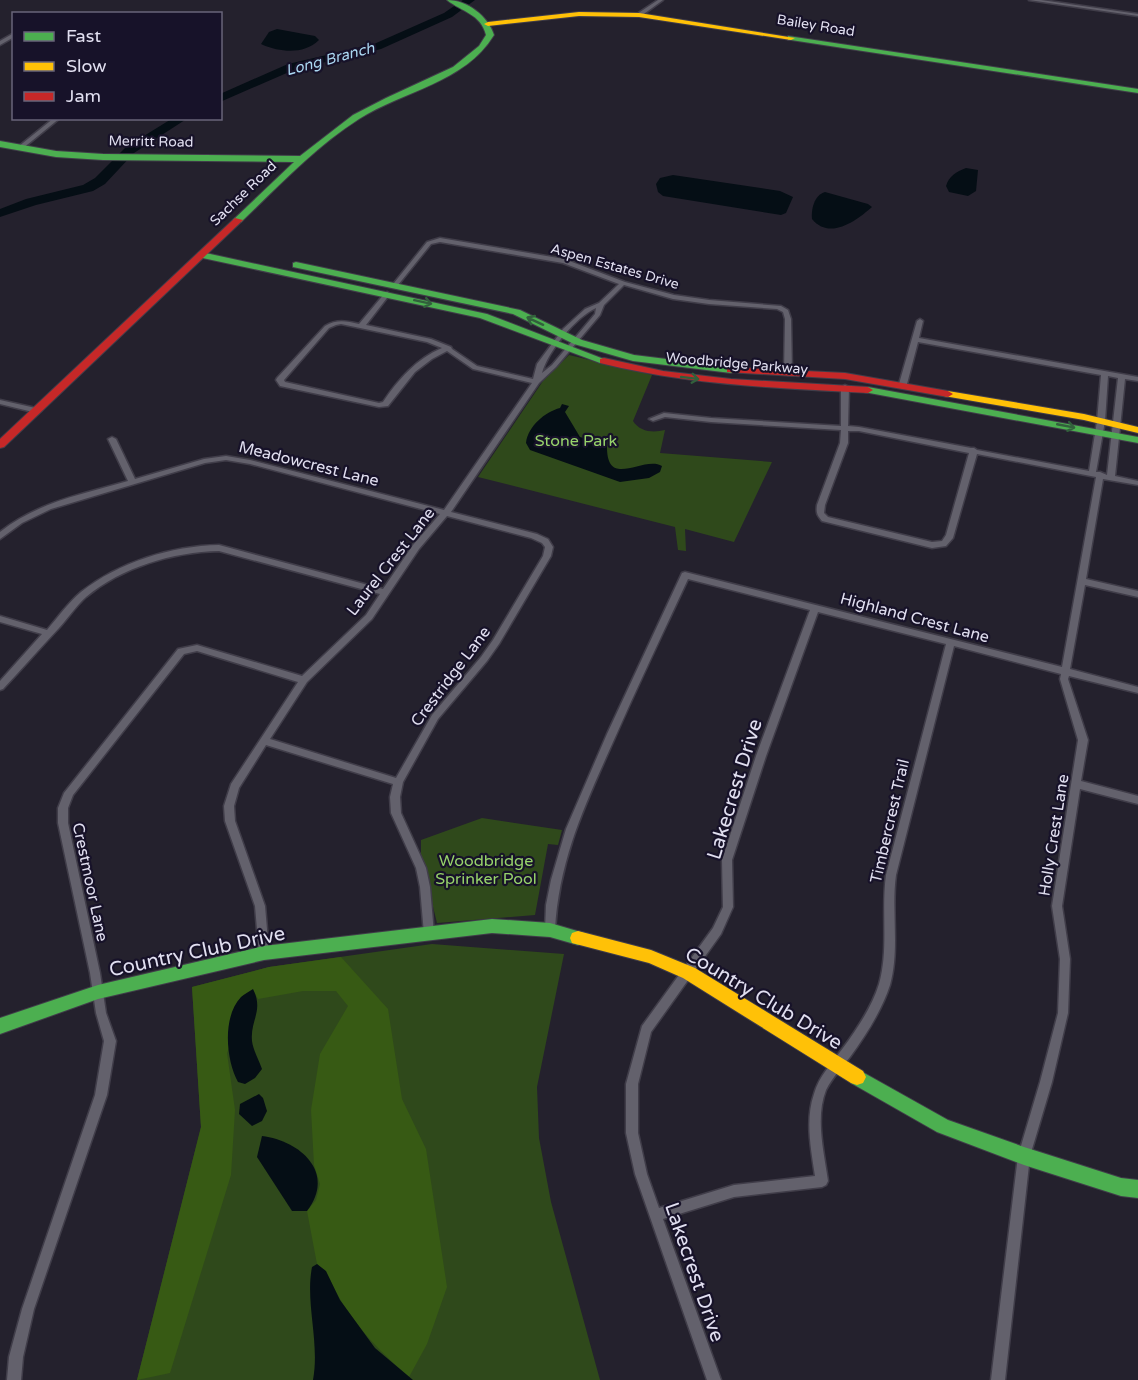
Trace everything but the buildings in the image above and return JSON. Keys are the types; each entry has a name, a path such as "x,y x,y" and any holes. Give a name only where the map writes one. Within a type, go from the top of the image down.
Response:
{"main road":[{"path":"452,0 474,12 488,24"},
{"name":"Bailey Road","path":"488,24 579,14 639,15 1138,91"},
{"name":"Sachse Road","path":"0,445 318,144 355,117 477,54 489,40 488,24"},
{"name":"Merritt Road","path":"0,144 56,153 103,157 302,159"},
{"name":"Woodbridge Parkway","path":"205,252 392,289 565,341 633,358 668,364 752,372 845,376 903,384 1118,430 1138,440"},
{"name":"Woodbridge Parkway","path":"565,341 600,360 690,379 845,387 1100,426"},
{"name":"Woodbridge Parkway","path":"1118,430 1138,429"},
{"name":"Country Club Drive","path":"0,1026 98,992 264,953 492,926 550,930 651,957 689,973 943,1126 1024,1156 1121,1187 1138,1190"}],"street":[{"path":"639,15 661,0"},
{"path":"1031,0 1138,15"},
{"path":"20,148 55,120"},
{"name":"Aspen Estates Drive","path":"362,325 429,243 440,240 564,261 623,283 692,300 783,309 788,319 788,372"},
{"path":"565,341 587,310 601,304 623,283"},
{"path":"565,341 598,314 601,304"},
{"path":"903,384 920,321"},
{"path":"449,348 428,357 403,381 385,404 379,405 337,397 283,384 280,380 327,327 341,322 429,340 449,348 466,364 475,368 536,382"},
{"path":"916,340 1138,380"},
{"name":"Laurel Crest Lane","path":"536,382 541,364 565,341"},
{"name":"Laurel Crest Lane","path":"264,953 260,906 230,821 229,806 234,787 304,680 369,617 416,547 446,513 536,382 554,366 565,341"},
{"name":"Holly Crest Lane","path":"1101,474 1100,426 1105,374"},
{"name":"Holly Crest Lane","path":"998,1380 1024,1156 1046,1082 1063,1012 1065,959 1057,906 1077,784 1082,734 1065,689 1065,671 1101,474 1118,430 1122,377"},
{"path":"845,387 844,443 821,505 822,517 837,523 932,545 942,545 948,540 974,450"},
{"path":"0,402 37,411"},
{"path":"653,419 664,415 750,423 844,427 1101,474 1138,483"},
{"path":"112,439 132,481"},
{"name":"Meadowcrest Lane","path":"0,536 31,514 204,460 226,458 250,462 534,536 548,543"},
{"name":"Crestridge Lane","path":"429,934 421,868 396,813 395,797 398,782 435,717 496,642 547,556 548,543"},
{"path":"0,687 97,583 117,572 201,547 230,550 386,593"},
{"name":"Highland Crest Lane","path":"550,930 550,918 562,855 578,812 685,575 1138,690"},
{"path":"1081,581 1138,594"},
{"name":"Lakecrest Drive","path":"714,1380 641,1174 632,1133 632,1084 646,1030 717,931 728,907 727,860 761,756 815,607"},
{"path":"0,619 48,633"},
{"name":"Timbercrest Trail","path":"657,1215 719,1194 822,1181 816,1137 816,1110 821,1089 869,1018 881,994 888,971 891,948 889,893 891,876 951,642"},
{"name":"Crestmoor Lane","path":"14,1380 16,1358 28,1309 101,1095 110,1041 101,1013 63,823 63,808 69,793 177,654 186,649 197,648 304,680"},
{"path":"265,741 398,782"},
{"path":"1077,784 1138,800"}],"green space":[{"name":"Stone Park","path":"569,355 652,375 633,421 647,431 665,430 660,453 772,462 734,542 685,529 686,551 678,550 675,527 478,477 543,381"},
{"name":"Woodbridge Sprinker Pool","path":"482,818 562,830 558,845 548,844 535,915 437,923 421,858 421,840"},
{"path":"432,944 564,954 537,1087 539,1138 551,1202 600,1380 137,1380 201,1127 192,987 269,967"},
{"path":"341,957 388,1009 402,1099 426,1149 447,1287 427,1344 409,1377 363,1331 317,1264 307,1211 316,1200 320,1184 314,1165 311,1110 320,1054 348,1006 336,991 303,991 258,999 253,990 227,1053 235,1110 231,1175 170,1373 137,1380 201,1127 192,987 269,967"}],"shaded area":[{"path":"277,29 315,36 319,40 306,48 292,51 261,44 269,32"},
{"path":"966,168 978,170 976,191 968,196 949,192 946,186 951,177"},
{"path":"673,175 780,191 793,197 786,213 781,215 663,196 658,192 656,184 660,178"},
{"path":"825,192 872,207 843,226 827,228 812,219 816,199"},
{"path":"562,404 569,406 565,412 580,437 607,445 608,459 612,466 627,469 654,464 662,466 660,472 649,478 620,482 530,450 526,443 530,431 543,416 560,408"},
{"path":"253,989 257,1010 252,1041 262,1069 255,1078 245,1084 238,1082 234,1073 229,1051 229,1027 235,1005 241,997"},
{"path":"259,1094 263,1098 267,1111 262,1121 252,1126 239,1114 240,1104"},
{"path":"262,1136 290,1144 310,1161 316,1172 318,1184 315,1197 307,1211 292,1211 257,1157"},
{"path":"317,1264 326,1271 340,1300 375,1348 413,1380 313,1380 315,1351 310,1281 312,1267"}],"waterway":[{"name":"Long Branch","path":"222,98 292,66 377,47 448,15 470,0"},
{"name":"Long Branch","path":"0,213 31,202 88,188 100,181 130,150 179,120"}],"traffic: fast":[{"path":"238,220 303,158 337,130 375,106 456,69 482,48 490,35 485,22 475,13 451,0"},
{"path":"791,38 1138,91"},
{"path":"0,144 56,154 103,157 302,159"},
{"path":"201,255 483,316 604,361"},
{"path":"296,265 516,312 578,342 633,358 731,370"},
{"path":"868,390 1138,440"},
{"path":"0,1026 98,992 264,953 492,926 550,930 578,938"},
{"path":"857,1077 943,1126 1024,1156 1121,1187 1138,1189"}],"traffic: slow":[{"path":"488,24 579,14 639,15 791,38"},
{"path":"948,394 1084,417 1138,430"},
{"path":"578,938 651,957 689,973 857,1077"}],"traffic: jam":[{"path":"0,445 238,220"},
{"path":"604,361 663,374 731,382 868,390"},
{"path":"731,370 845,376 948,394"}]}
